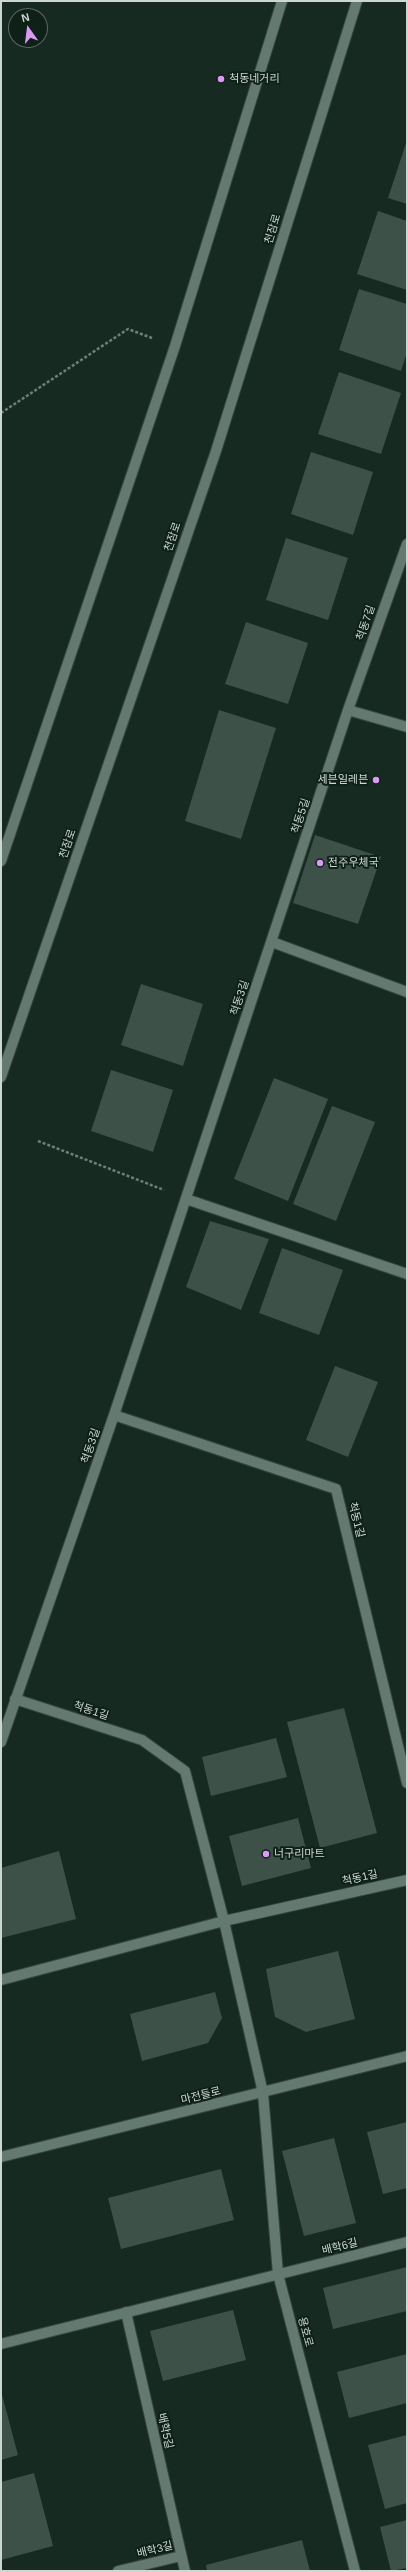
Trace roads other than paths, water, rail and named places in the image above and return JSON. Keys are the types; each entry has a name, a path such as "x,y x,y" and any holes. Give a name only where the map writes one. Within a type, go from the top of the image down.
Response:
{"street":[{"path":"1,861 175,346 282,1"},
{"name":"천잠로","path":"1,1077 216,451 357,1"},
{"name":"척동7길","path":"348,710 407,544"},
{"path":"348,710 407,727"},
{"name":"척동5길","path":"272,942 348,710"},
{"path":"272,942 407,992"},
{"name":"척동3길","path":"15,1699 114,1415 272,942"},
{"path":"186,1199 407,1274"},
{"name":"척동1길","path":"114,1415 336,1489 407,1783"},
{"path":"1,1742 15,1699"},
{"name":"척동1길","path":"15,1699 142,1740 185,1771 224,1921"},
{"name":"척동1길","path":"1,1980 224,1921 407,1880"},
{"name":"용호로","path":"224,1921 263,2093 278,2274 355,2571"},
{"name":"마전들로","path":"1,2157 407,2056"},
{"name":"배학6길","path":"278,2274 407,2242"},
{"path":"1,2344 278,2274"},
{"name":"배학5길","path":"126,2312 182,2556"},
{"name":"배학3길","path":"118,2571 182,2556 185,2571"}],"place":[{"name":"척동네거리","path":"221,79"},
{"name":"세븐일레븐","path":"376,780"},
{"name":"전주우체국","path":"320,863"},
{"name":"너구리마트","path":"266,1854"}]}
